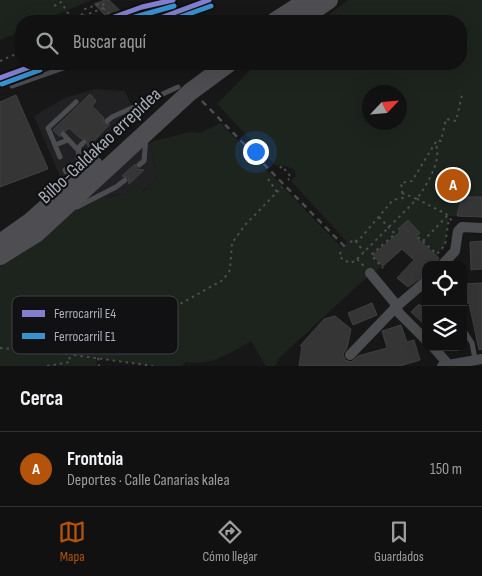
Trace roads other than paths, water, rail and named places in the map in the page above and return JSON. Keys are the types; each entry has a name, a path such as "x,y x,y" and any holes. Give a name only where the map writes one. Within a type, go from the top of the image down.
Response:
{"highway":[{"path":"269,15 292,0"},
{"path":"284,15 308,0"},
{"path":"307,15 329,0"},
{"name":"Bilbo-Galdakao errepidea","path":"0,242 31,221 74,173 200,70"},
{"name":"Bilbo-Galdakao errepidea","path":"0,256 37,233 190,92 220,70"}],"street":[{"path":"446,261 455,251 462,227 482,228"},
{"path":"370,274 399,313 422,336"},
{"path":"350,355 396,307 422,284"},
{"path":"436,351 445,365 478,359"}],"lane":[{"path":"12,86 58,70"},
{"path":"107,121 178,87"},
{"path":"60,157 48,128 54,125 76,102"},
{"path":"140,165 144,161 146,133"},
{"path":"63,134 79,151"},
{"path":"55,145 68,140"},
{"path":"74,173 79,146 84,142"},
{"path":"52,220 116,187 125,180"},
{"path":"467,335 478,359"}],"railway":[{"path":"202,101 345,247"}],"rail line":[{"name":"E4","path":"120,15 142,7 173,0"},
{"name":"E4","path":"168,15 209,0"},
{"name":"E1","path":"142,15 174,6"},
{"name":"E1","path":"186,15 211,6"},
{"name":"E4","path":"0,78 22,70"},
{"name":"E1","path":"2,84 40,70"}],"place":[{"name":"Frontoia","path":"453,185"}]}
